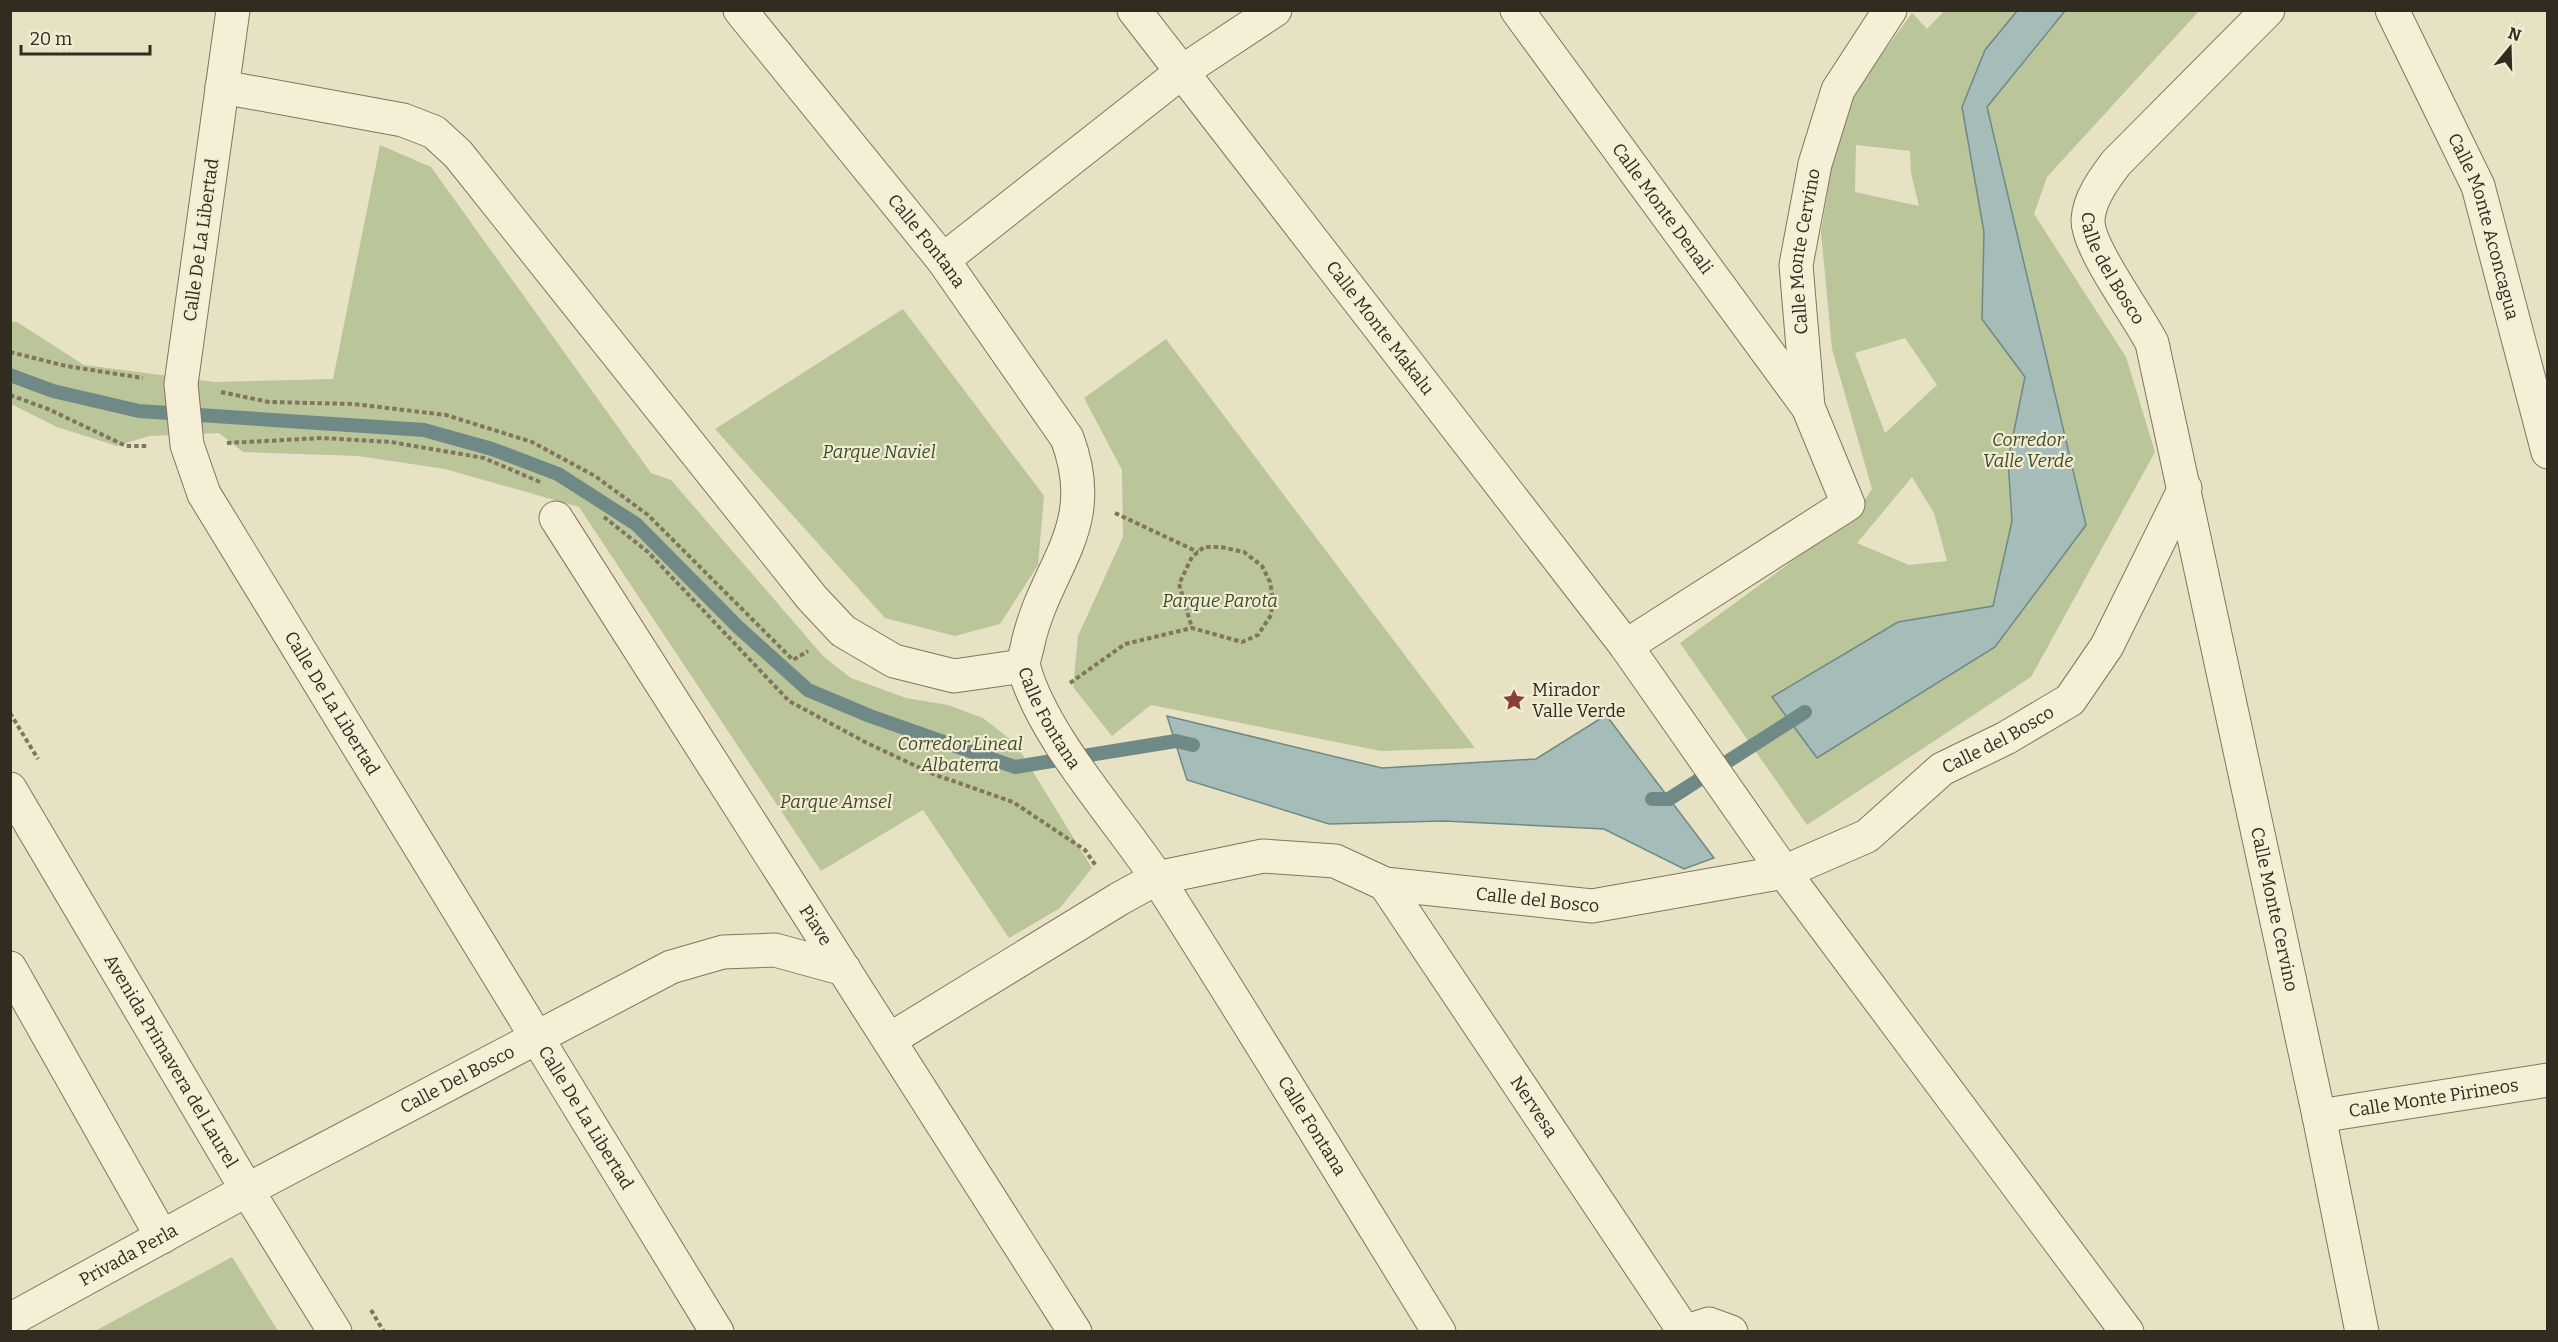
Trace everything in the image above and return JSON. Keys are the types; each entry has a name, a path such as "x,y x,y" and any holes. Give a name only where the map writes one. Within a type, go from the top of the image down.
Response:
{"street":[{"name":"Calle De La Libertad","path":"233,10 181,384 187,445 204,494 717,1332"},
{"name":"Calle Fontana","path":"740,10 943,260 1067,438 1076,463 1079,496 1070,543 1032,628 1023,666 1039,704 1057,736 1157,878 1439,1332"},
{"name":"Calle Monte Makalu","path":"1134,10 1626,646 1784,872 2127,1332"},
{"path":"943,260 1183,71 1275,10"},
{"name":"Calle Monte Denali","path":"1517,10 1808,406"},
{"name":"Calle Monte Cervino","path":"1626,646 1848,504 1808,406 1796,265 1815,164 1838,90 1890,10"},
{"name":"Calle del Bosco","path":"889,1040 1157,878 1263,856 1335,861 1384,884 1592,906 1784,872 1868,836 1942,769 2006,738 2070,700 2107,646 2185,488 2152,343 2098,252 2088,221 2097,189 2116,163 2268,10"},
{"name":"Calle Monte Aconcagua","path":"2392,10 2478,186 2547,452"},
{"path":"222,87 403,120 434,132 458,154 812,598 843,631 894,661 954,676 1023,666"},
{"name":"Calle Monte Cervino","path":"2185,488 2319,1116 2362,1332"},
{"name":"Piave","path":"556,518 1075,1332"},
{"name":"Avenida Primavera del Laurel","path":"10,789 335,1332"},
{"name":"Nervesa","path":"1384,884 1684,1331 1709,1324 1731,1332"},
{"name":"Calle Del Bosco","path":"248,1190 671,967 723,952 775,950 844,969"},
{"path":"10,968 162,1237"},
{"name":"Calle Monte Pirineos","path":"2319,1116 2547,1080"},
{"name":"Privada Perla","path":"10,1320 248,1190"}],"path":[{"path":"10,352 66,366 181,384"},
{"path":"10,395 48,408 126,446 322,438 391,442 484,458 544,484"},
{"path":"1079,496 1198,552"},
{"path":"603,516 648,552 789,701 867,743 933,774 1013,802 1085,850 1119,899"},
{"path":"1039,704 1125,644 1192,628 1242,642 1258,635 1271,615 1273,598 1270,582 1262,566 1244,552 1221,547 1204,547 1192,557 1179,584 1192,628"}],"green space":[{"name":"Corredor Valle Verde","path":"1944,11 2199,11 2047,177 2034,214 2126,357 2155,452 2031,677 1807,825 1680,643 1853,517 1872,489 1832,349 1821,232 1835,147 1855,91 1912,13 1927,29","holes":["1856,145 1910,151 1911,173 1919,206 1855,192","1905,338 1937,385 1885,433 1855,353","1912,477 1934,513 1947,561 1909,565 1857,543"]},
{"path":"380,145 431,167 651,473 671,480 824,657 851,678 906,698 948,705 983,718 1016,744 1092,868 1060,908 1009,938 923,810 821,871 579,507 445,469 358,456 243,452 219,433 149,436 117,446 57,427 11,404 10,322 17,322 84,365 215,382 333,379"},
{"name":"Parque Naviel","path":"903,309 1044,496 1038,565 1000,624 955,636 885,618 715,429"},
{"name":"Parque Parota","path":"1166,339 1475,748 1381,751 1151,705 1112,736 1073,687 1078,636 1123,537 1122,470 1084,398"},
{"path":"232,1257 278,1331 95,1331"}],"water":[{"path":"2017,11 2065,11 1987,107 2086,525 1995,647 1817,758 1772,697 1898,622 1993,606 2012,521 2008,460 2025,377 1982,319 1984,232 1962,107 1985,50"},
{"path":"1606,715 1714,858 1684,869 1604,829 1444,821 1329,824 1187,780 1167,716 1382,768 1536,759"}],"waterway":[{"path":"10,375 53,391 139,411 424,430 492,449 558,474 636,524 738,627 808,690 870,716 1015,767 1176,741 1193,745"},
{"path":"1652,799 1669,799 1805,712"}],"place":[{"name":"Mirador Valle Verde","path":"1514,700"}],"park label":[{"name":"Corredor Lineal Albaterra","path":"960,754"},
{"name":"Parque Amsel","path":"836,802"}]}
